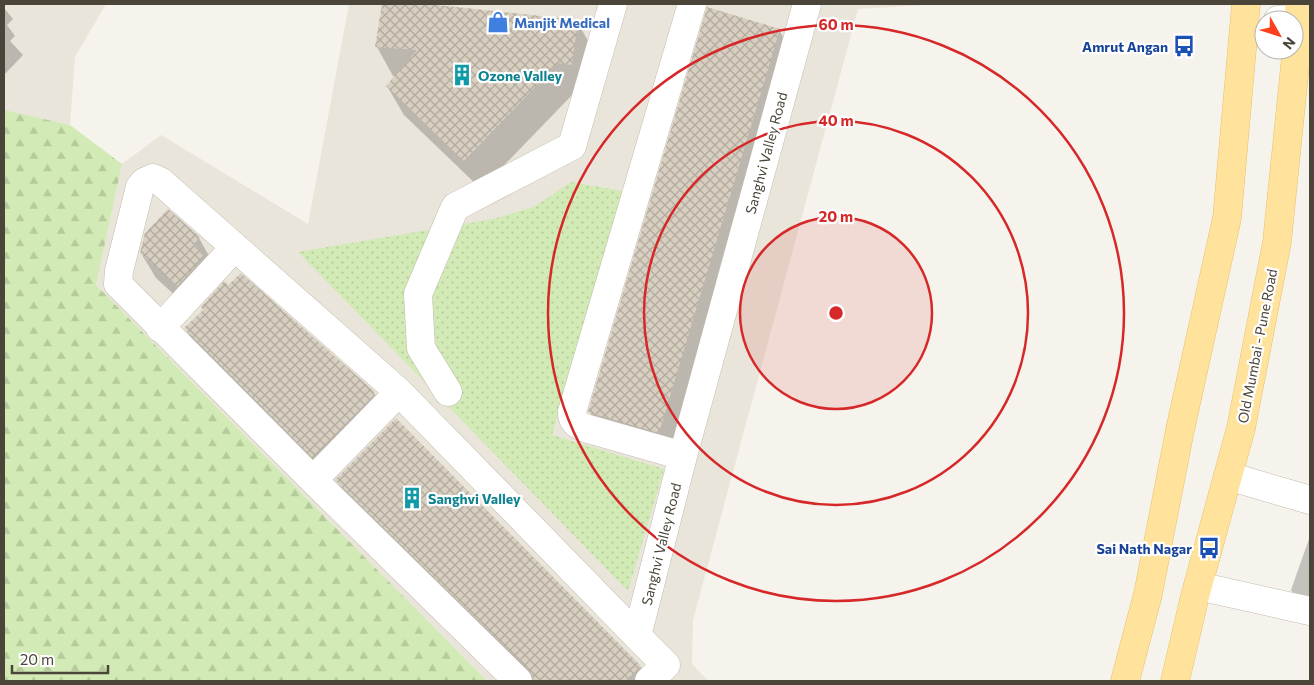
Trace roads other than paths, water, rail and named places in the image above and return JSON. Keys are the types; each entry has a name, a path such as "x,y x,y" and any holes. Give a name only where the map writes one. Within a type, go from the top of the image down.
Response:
{"main road":[{"path":"1125,681 1148,594 1180,430 1227,218 1251,17"},
{"name":"Old Mumbai - Pune Road","path":"1175,681 1198,586 1241,428 1277,242 1293,60"}],"street":[{"path":"448,392 421,348 418,294 455,208 572,146 613,4"},
{"path":"683,456 585,428 576,424 572,419 572,412 692,4"},
{"name":"Sanghvi Valley Road","path":"637,636 683,456 807,4"},
{"path":"518,681 313,480 118,284 119,271 137,196 144,182 153,178 160,181 399,392 637,636 665,676"},
{"path":"160,328 235,247"},
{"path":"313,480 399,392"},
{"path":"1228,476 1310,500"},
{"path":"1198,586 1310,611"}],"place":[{"name":"Manjit Medical","path":"498,22"},
{"name":"Amrut Angan","path":"1184,46"},
{"name":"Ozone Valley","path":"462,75"},
{"name":"Sanghvi Valley","path":"412,498"},
{"name":"Sai Nath Nagar","path":"1209,548"}]}
